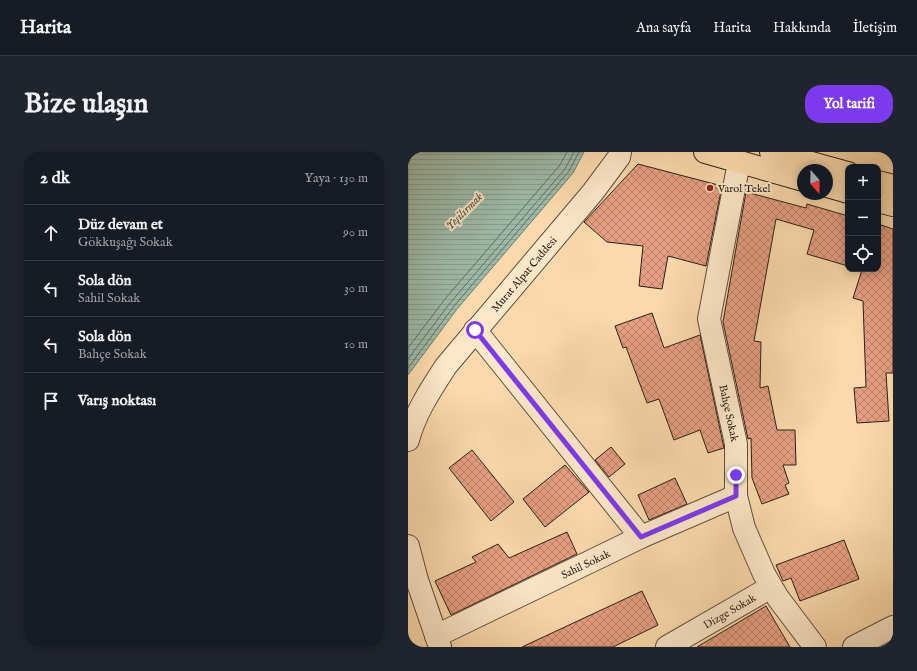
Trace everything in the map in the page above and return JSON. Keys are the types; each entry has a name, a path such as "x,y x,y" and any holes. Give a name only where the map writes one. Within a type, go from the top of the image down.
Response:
{"main road":[{"path":"705,152 797,178"},
{"path":"771,152 845,172"},
{"path":"881,183 893,186"},
{"path":"833,188 845,191"},
{"path":"881,202 893,206"}],"street":[{"name":"Murat Alpat Caddesi","path":"408,440 411,427 427,396 446,366 593,192 621,154"},
{"name":"Bahçe Sokak","path":"738,162 709,319 736,444 736,496 744,528 771,587 814,647"},
{"path":"475,330 641,537"},
{"name":"Sahil Sokak","path":"438,641 641,537 736,496"},
{"path":"408,546 417,580 438,641"},
{"name":"Dizge Sokak","path":"667,647 771,587"},
{"path":"854,647 893,627"}],"water":[{"name":"Yeşilırmak","path":"413,152 584,152 573,173 457,309 408,375 408,166"}],"building":[{"path":"638,164 722,186 706,266 668,256 662,289 639,286 643,246 607,242 584,222"},
{"path":"746,192 806,208 807,204 845,215 845,265 807,254 814,230 776,219 754,341 761,342 760,388 768,386 777,430 795,430 796,465 783,465 789,483 785,485 789,494 762,504 752,478 751,438 748,439 723,322"},
{"path":"881,225 893,229 893,373 886,373 889,421 857,423 854,388 866,387 863,301 853,298 861,272 881,272"},
{"path":"652,313 664,348 700,335 724,448 708,453 700,430 674,440 659,399 647,403 626,347 623,348 615,326"},
{"path":"611,447 625,464 609,477 595,460"},
{"path":"472,450 514,502 491,521 449,468"},
{"path":"565,465 589,492 545,527 523,499"},
{"path":"675,478 687,504 649,520 638,495"},
{"path":"567,532 577,554 451,615 435,581 476,562 472,557 498,544 509,558"},
{"path":"844,540 859,579 800,601 791,578 783,581 776,565"},
{"path":"642,591 658,625 613,647 522,647"},
{"path":"766,606 790,647 697,647"}],"place":[{"name":"Varol Tekel","path":"710,188"}],"route":[{"path":"475,330 641,537 736,496 736,475"}]}
